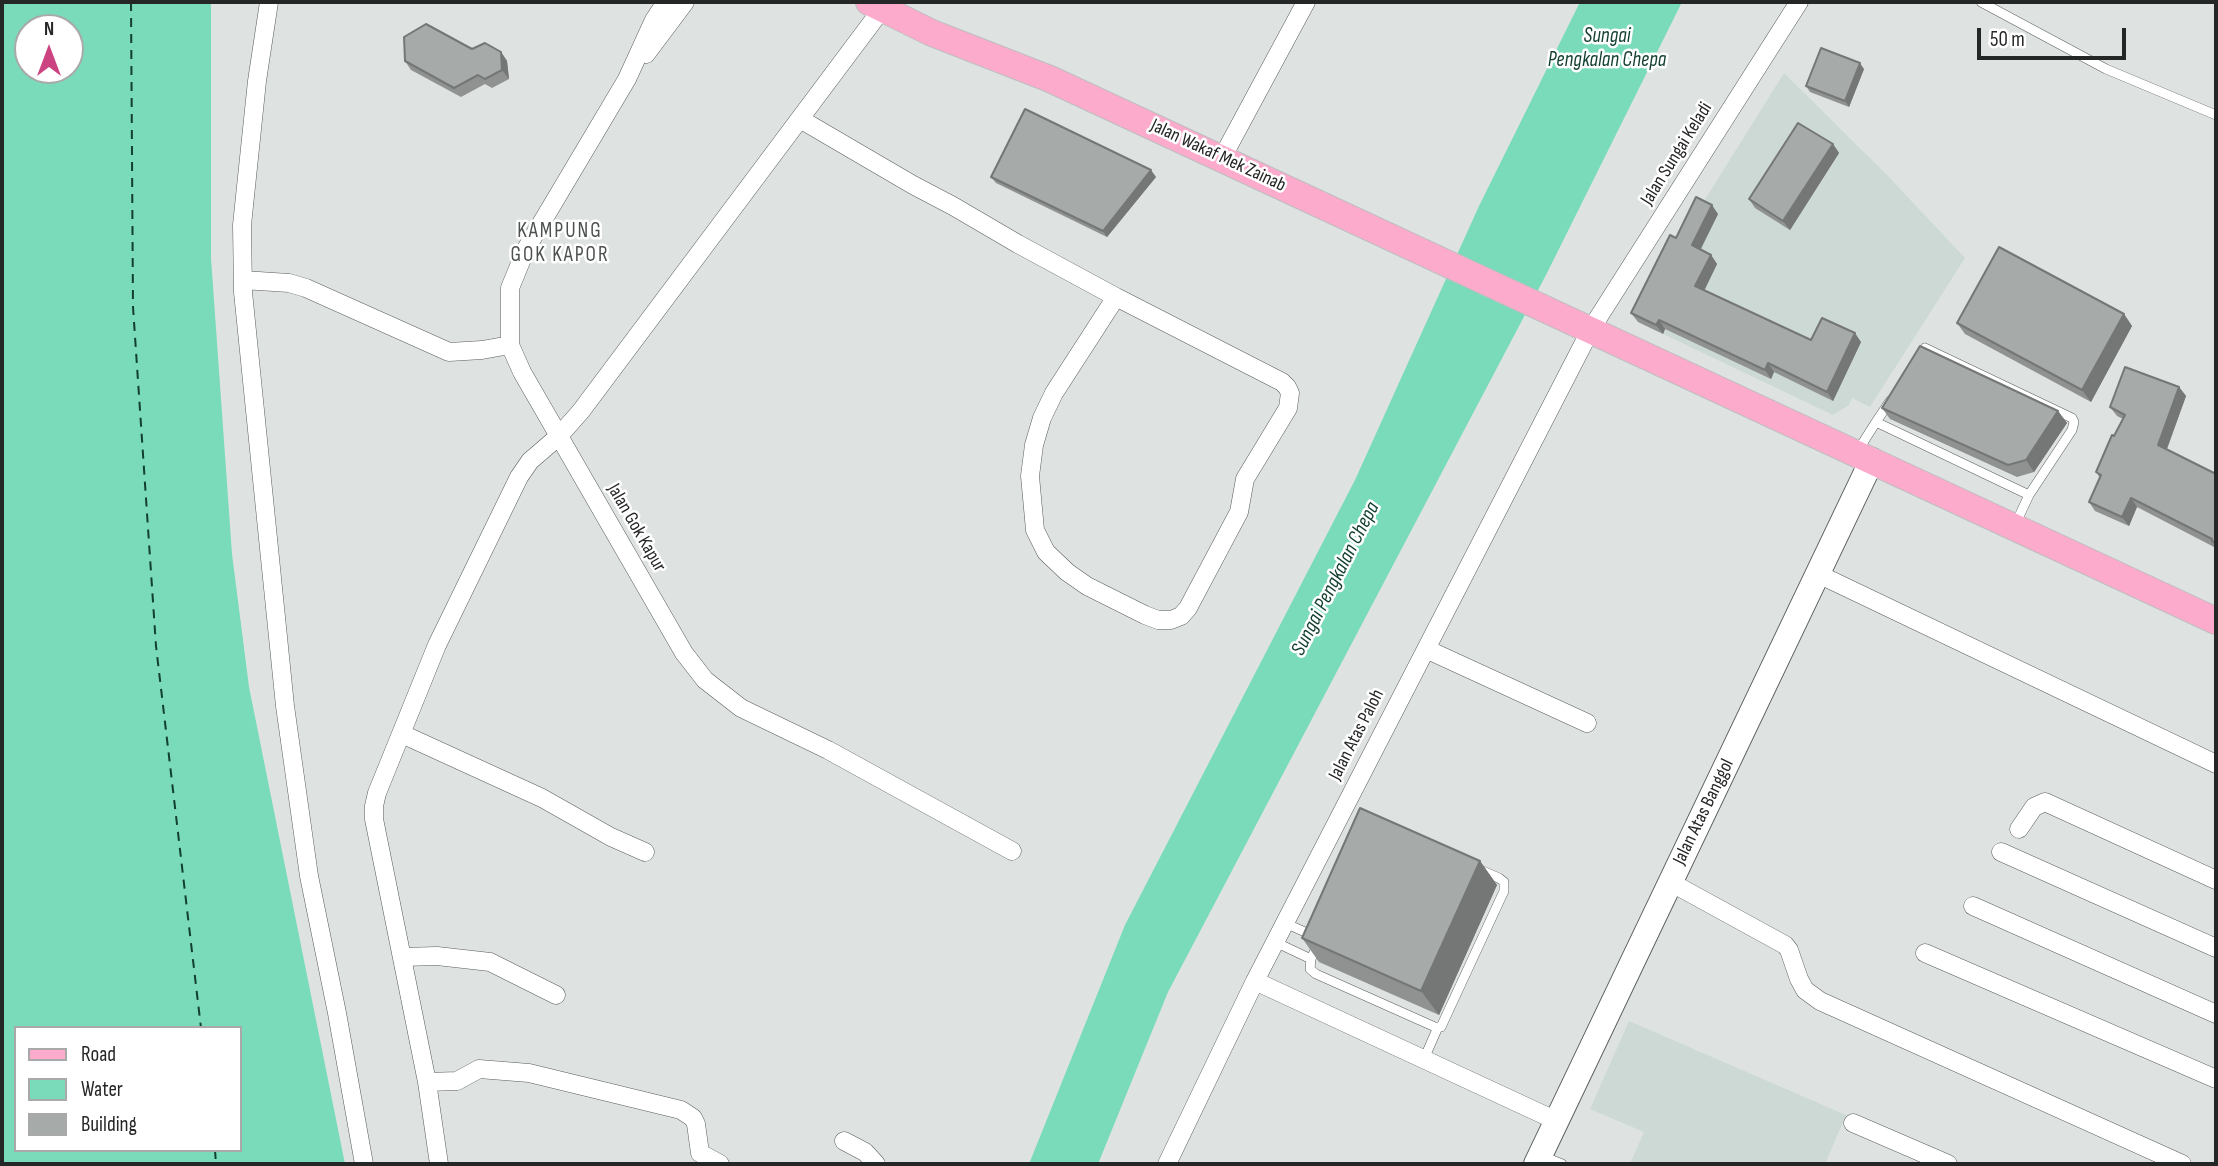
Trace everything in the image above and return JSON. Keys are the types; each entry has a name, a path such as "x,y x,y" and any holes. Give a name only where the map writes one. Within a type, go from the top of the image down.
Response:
{"main road":[{"name":"Jalan Wakaf Mek Zainab","path":"886,4 932,33 1050,79 2216,621"},
{"name":"Jalan Atas Banggol","path":"1546,1161 1557,1121 1818,574 1864,457"}],"street":[{"path":"269,2 257,81 242,225 243,280 287,719 309,876 364,1164"},
{"name":"Jalan Gok Kapur","path":"666,2 654,20 627,79 526,249 510,288 510,345 522,372 684,653 705,680 741,708 828,750 1012,851"},
{"name":"Jalan Gok Kapur","path":"627,79 685,2"},
{"path":"1222,158 1306,2"},
{"name":"Jalan Sungai Keladi","path":"1591,329 1799,2"},
{"path":"439,1164 427,1082 374,819 374,806 437,645 519,477 530,461 559,436 581,411 886,4"},
{"path":"800,119 913,186 1116,297 1282,382 1290,393 1288,408 1245,479 1239,512 1188,608 1181,616 1171,620 1158,620 1145,615 1087,586 1046,552 1035,530 1030,476 1034,445 1042,418 1116,297"},
{"path":"243,280 289,283 306,288 449,352 510,345"},
{"name":"Jalan Atas Paloh","path":"1167,1164 1255,981 1591,329"},
{"path":"1818,574 2216,764"},
{"path":"1426,649 1587,723"},
{"path":"402,734 542,798 611,837 645,852"},
{"path":"2019,829 2034,807 2045,803 2216,880"},
{"path":"2001,852 2215,945"},
{"path":"1670,883 1784,945 1789,950 1805,990 1820,1001 2182,1164"},
{"path":"1973,906 2216,1014"},
{"path":"1925,953 2216,1079"},
{"path":"402,957 437,956 490,962 556,996"},
{"path":"1255,981 1557,1121"},
{"path":"427,1082 457,1081 479,1069 529,1073 681,1110 693,1118 696,1124 697,1147 700,1153 720,1164"},
{"path":"1853,1123 1948,1164"},
{"path":"844,1141 865,1152 876,1164"}],"lane":[{"path":"1981,2 2106,69 2216,115"},
{"path":"1911,369 1926,348 2072,418 2072,430 2029,495 2014,527"},
{"path":"1864,457 1876,422 1897,390"},
{"path":"1876,422 2029,495"},
{"path":"1374,824 1502,880 1504,891 1444,1025 1438,1027 1316,974 1310,969 1311,959 1374,824"},
{"path":"1285,923 1320,939"},
{"path":"1275,942 1311,959"},
{"path":"1424,1059 1438,1027"}],"shaded area":[{"path":"1784,73 1887,175 1965,258 1870,407 1852,398 1849,405 1833,415 1638,322 1682,246 1704,201"},
{"path":"1629,1021 1846,1115 1825,1164 1630,1164 1644,1132 1590,1109"}],"water":[{"path":"2,2 211,2 211,258 232,554 249,687 345,1164 2,1164"},
{"name":"Sungai Pengkalan Chepa","path":"1580,2 1682,2 1547,273 1168,992 1098,1164 1029,1164 1125,925 1355,480 1479,206"}],"building":[{"path":"426,24 472,49 485,43 501,52 502,70 485,79 478,75 454,88 405,61 404,37"},
{"path":"1821,48 1860,63 1845,101 1806,86"},
{"path":"1025,109 1151,170 1103,231 991,177"},
{"path":"1798,123 1833,144 1783,221 1749,199"},
{"path":"1696,197 1712,205 1692,245 1711,255 1695,286 1811,340 1822,318 1855,333 1827,392 1768,363 1765,370 1659,320 1656,325 1631,313 1670,235 1676,238"},
{"path":"1999,247 2124,314 2082,390 1957,323"},
{"path":"1920,346 2058,411 2026,460 2008,465 1882,408"},
{"path":"2125,367 2179,387 2158,445 2216,474 2216,543 2131,498 2122,517 2089,502 2101,475 2096,472 2112,435 2114,436 2125,415 2110,407"},
{"path":"1360,808 1480,861 1421,991 1302,938"}],"ferry route":[{"path":"131,2 133,307 156,646 201,1026"},
{"path":"215,1152 216,1164"}],"district":[{"name":"KAMPUNG GOK KAPOR","path":"560,244"}]}
